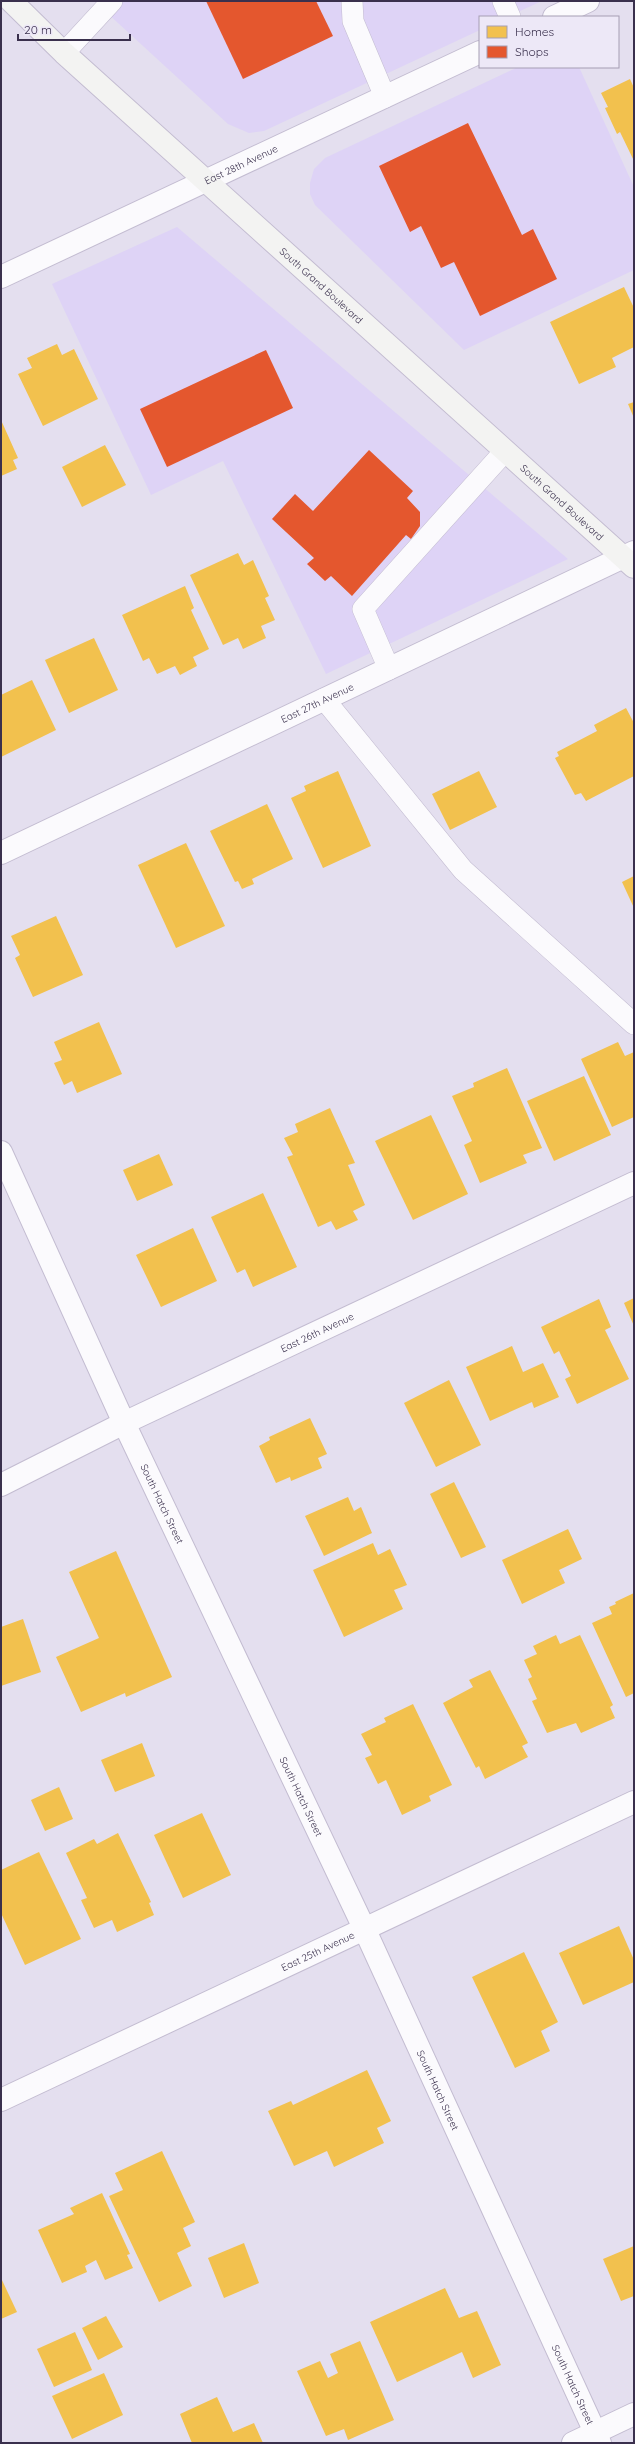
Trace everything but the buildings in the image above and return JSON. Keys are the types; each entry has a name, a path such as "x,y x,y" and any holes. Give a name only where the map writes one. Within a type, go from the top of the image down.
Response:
{"main road":[{"name":"South Grand Boulevard","path":"12,1 64,53 505,451 630,558"}],"street":[{"path":"556,16 588,1"},
{"name":"East 28th Avenue","path":"1,277 479,52"},
{"name":"East 27th Avenue","path":"1,853 324,699 630,558"},
{"name":"South Hatch Street","path":"1,1152 124,1423 364,1928 597,2438"},
{"name":"East 26th Avenue","path":"1,1485 124,1423 634,1183"},
{"name":"East 25th Avenue","path":"1,2100 634,1802"},
{"path":"573,2443 597,2438 634,2414"}],"lane":[{"path":"64,53 112,1"},
{"path":"352,1 353,21 385,97"},
{"path":"503,1 510,16"},
{"path":"389,669 363,609 505,451"},
{"path":"324,699 464,870 634,1024"}],"shaded area":[{"path":"94,1 542,1 509,16 479,16 479,30 264,131 249,133 228,124"},
{"path":"516,68 579,68 634,187 634,270 464,350 315,205 310,194 310,183 314,169 325,158"},
{"path":"177,227 568,559 326,674 223,461 151,495 52,284"}]}
